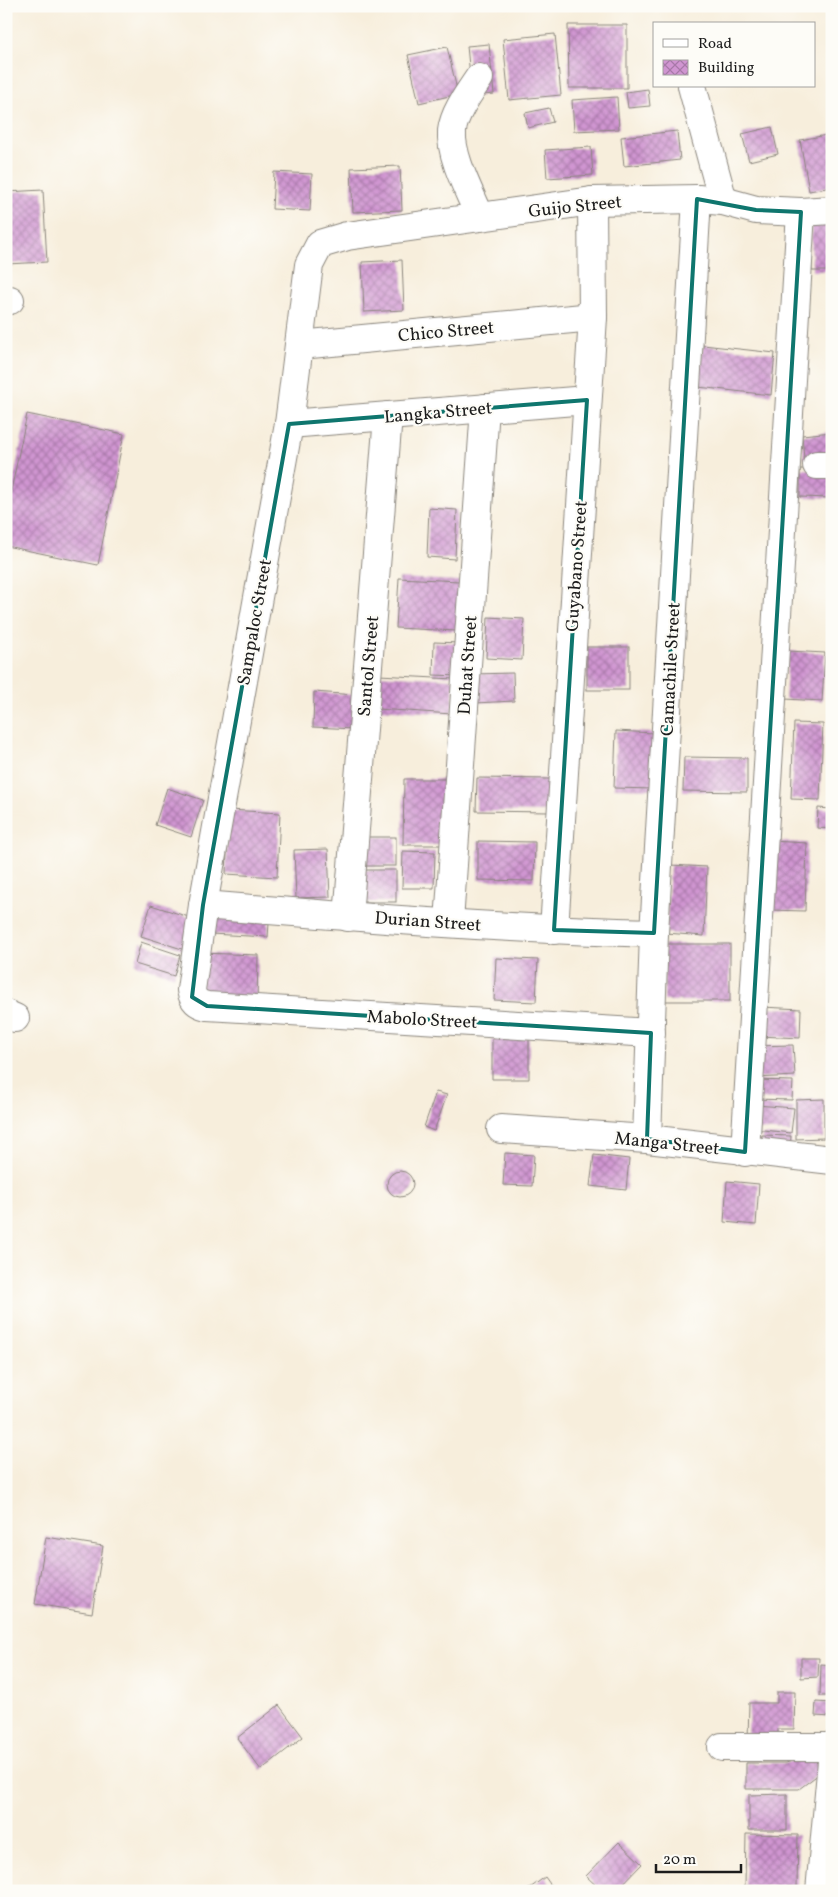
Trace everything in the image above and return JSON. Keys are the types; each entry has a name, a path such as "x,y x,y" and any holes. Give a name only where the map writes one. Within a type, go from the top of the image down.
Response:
{"street":[{"path":"478,78 464,100 452,130 454,152 480,217"},
{"name":"Camachile Street","path":"647,1139 654,933 710,200 692,88"},
{"name":"Guijo Street","path":"320,244 346,236 592,201 710,200 756,210 801,212 832,210"},
{"name":"Guyabano Street","path":"554,930 593,317 592,201"},
{"path":"745,1152 801,212"},
{"name":"Sampaloc Street","path":"195,1001 191,990 203,904 289,424 300,345 308,265 320,244"},
{"name":"Chico Street","path":"300,345 593,317"},
{"name":"Langka Street","path":"289,424 587,400"},
{"name":"Duhat Street","path":"449,922 485,408"},
{"name":"Santol Street","path":"348,917 388,416"},
{"name":"Durian Street","path":"203,904 348,917 554,930 654,933"},
{"name":"Mabolo Street","path":"195,1001 200,1005 207,1006 651,1033"},
{"name":"Manga Street","path":"501,1129 647,1139 745,1152 832,1160"},
{"path":"722,1747 832,1747"},
{"path":"820,1891 832,1761"}],"highlighted area":[{"path":"697,199 756,210 801,212 745,1152 647,1139 651,1033 207,1006 192,997 203,905 289,424 587,400 554,930 654,933"}],"building":[{"path":"568,25 627,25 627,88 569,88"},
{"path":"555,34 561,95 509,100 503,39"},
{"path":"489,44 494,94 472,96 467,46"},
{"path":"447,47 458,94 419,103 408,55"},
{"path":"648,89 650,106 628,108 626,92"},
{"path":"617,97 619,129 574,131 572,100"},
{"path":"549,108 553,122 528,128 525,113"},
{"path":"772,127 778,154 749,161 742,134"},
{"path":"677,131 680,160 624,166 621,137"},
{"path":"832,134 832,187 809,191 800,140"},
{"path":"591,147 593,175 547,178 545,150"},
{"path":"400,166 402,210 353,212 351,168"},
{"path":"274,172 312,174 310,211 272,209"},
{"path":"43,190 47,262 6,264 6,192"},
{"path":"811,223 832,223 832,271 812,271"},
{"path":"402,260 404,310 364,312 362,262"},
{"path":"703,345 775,353 771,395 698,387"},
{"path":"27,414 124,434 98,565 6,546 6,515"},
{"path":"832,432 832,457 804,459 802,435"},
{"path":"800,469 832,470 832,498 800,497"},
{"path":"429,508 457,510 455,559 427,557"},
{"path":"399,578 459,581 457,631 396,628"},
{"path":"488,617 524,619 522,660 486,658"},
{"path":"434,642 460,643 460,676 433,675"},
{"path":"587,647 629,647 629,690 587,690"},
{"path":"788,651 825,653 822,701 785,699"},
{"path":"513,673 514,701 475,703 474,674"},
{"path":"379,675 454,679 452,714 377,709"},
{"path":"314,692 356,695 354,729 313,727"},
{"path":"794,723 823,724 820,800 791,799"},
{"path":"616,731 654,733 653,789 614,788"},
{"path":"684,757 747,758 747,792 683,791"},
{"path":"477,778 550,779 549,812 476,811"},
{"path":"404,779 448,779 447,845 403,845"},
{"path":"167,788 203,800 191,837 155,825"},
{"path":"818,808 832,809 832,829 817,828"},
{"path":"229,810 280,813 277,877 226,874"},
{"path":"358,837 396,837 396,866 358,866"},
{"path":"478,841 535,842 534,881 478,880"},
{"path":"772,841 807,843 805,911 769,910"},
{"path":"328,849 330,897 296,898 294,850"},
{"path":"403,851 435,852 434,888 402,888"},
{"path":"670,865 707,867 704,936 666,933"},
{"path":"357,870 396,870 396,902 357,902"},
{"path":"151,905 195,919 185,950 141,936"},
{"path":"212,906 270,910 268,937 210,934"},
{"path":"141,942 180,955 174,976 135,964"},
{"path":"664,944 730,944 730,1001 664,1001"},
{"path":"200,953 258,955 257,1003 198,1002"},
{"path":"496,958 538,960 536,1002 494,1000"},
{"path":"762,1007 801,1009 800,1038 760,1036"},
{"path":"529,1038 529,1079 492,1079 492,1039"},
{"path":"793,1045 795,1076 756,1078 754,1046"},
{"path":"753,1080 793,1081 792,1100 753,1099"},
{"path":"436,1092 447,1095 434,1131 424,1127"},
{"path":"824,1099 824,1138 796,1139 796,1100"},
{"path":"756,1105 794,1108 791,1133 754,1129"},
{"path":"762,1135 791,1136 790,1152 761,1150"},
{"path":"505,1153 534,1155 532,1186 503,1185"},
{"path":"594,1155 629,1159 626,1190 590,1186"},
{"path":"400,1171 409,1175 413,1184 409,1193 400,1197 391,1193 387,1184 391,1175"},
{"path":"727,1181 759,1184 756,1225 724,1222"},
{"path":"46,1537 103,1546 92,1613 35,1604"},
{"path":"801,1658 819,1658 818,1677 801,1678"},
{"path":"821,1664 832,1665 832,1696 820,1696"},
{"path":"777,1692 795,1692 794,1729 778,1729 778,1739 748,1739 749,1703 777,1703"},
{"path":"816,1702 832,1703 832,1717 815,1716"},
{"path":"279,1705 303,1737 261,1770 237,1738"},
{"path":"811,1755 823,1771 799,1789 746,1789 746,1763 786,1763"},
{"path":"787,1794 787,1830 749,1830 749,1795"},
{"path":"746,1834 798,1835 797,1887 745,1886"},
{"path":"619,1842 642,1864 616,1891 602,1891 586,1876"},
{"path":"545,1877 555,1891 526,1891"}]}
